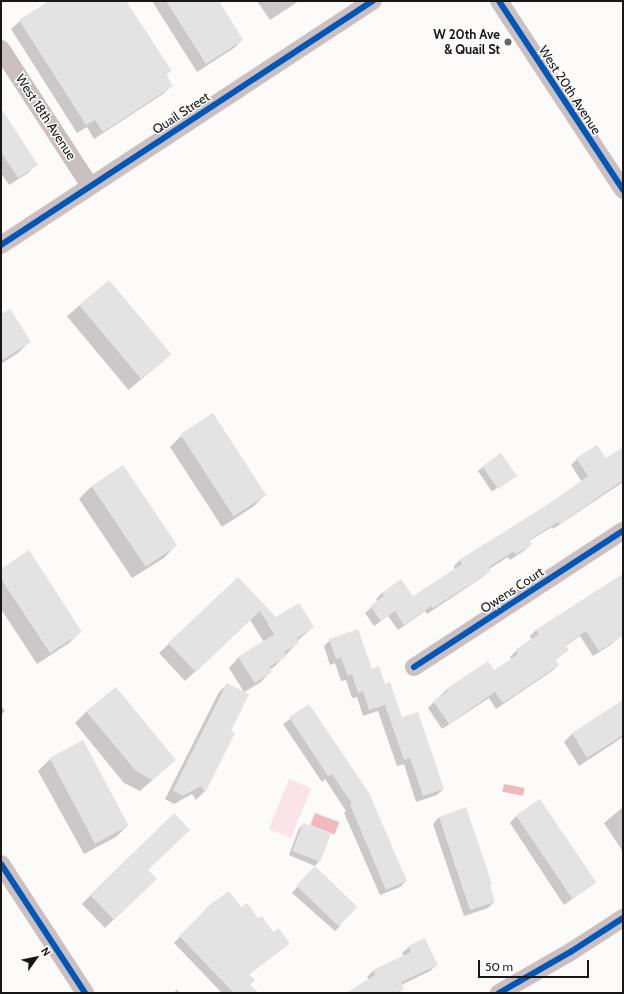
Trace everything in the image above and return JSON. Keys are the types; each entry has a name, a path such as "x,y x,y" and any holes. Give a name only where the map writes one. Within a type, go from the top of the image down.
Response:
{"street":[{"name":"Quail Street","path":"1,245 373,1"},
{"name":"West 20th Avenue","path":"499,1 623,190"},
{"name":"West 18th Avenue","path":"1,49 90,186"},
{"name":"Owens Court","path":"414,667 623,531"},
{"path":"1,864 82,992"},
{"path":"499,993 572,951 623,918"}],"shaded area":[{"path":"289,779 311,788 291,838 269,829"},
{"path":"504,784 525,788 523,796 502,792"},
{"path":"315,813 339,822 335,834 310,825"}],"building":[{"path":"49,1 126,1 172,71 166,74 173,86 103,132 95,120 86,125 19,20"},
{"path":"166,1 219,1 243,40 206,64"},
{"path":"1,108 38,165 18,178 1,152"},
{"path":"109,280 171,354 141,379 79,305"},
{"path":"10,309 31,342 1,361 1,314"},
{"path":"213,413 266,495 234,516 180,434"},
{"path":"597,445 606,458 623,447 623,480 560,524 558,522 529,540 532,545 516,554 514,551 489,567 491,571 433,608 431,606 404,625 395,611 381,621 370,606 384,596 382,593 401,579 413,596 462,564 459,560 547,505 588,476 576,458"},
{"path":"501,453 517,476 498,489 482,466"},
{"path":"123,465 177,545 146,567 91,486"},
{"path":"29,550 82,632 50,653 1,579 1,569"},
{"path":"623,574 623,636 599,651 586,631 565,645 569,650 555,659 559,665 503,703 495,692 449,724 433,701 448,691 446,689 488,661 494,670 518,654 515,650 539,634 536,630"},
{"path":"238,577 276,617 299,603 314,627 297,638 299,643 284,652 287,656 269,667 272,672 255,683 238,657 275,634 260,611 196,672 168,643"},
{"path":"358,629 372,669 379,666 385,684 390,682 402,717 418,712 444,789 423,796 410,758 404,760 385,705 369,710 363,691 358,693 352,674 348,676 341,658 336,659 329,639"},
{"path":"227,683 249,694 231,731 235,733 205,793 201,786 183,796 173,790"},
{"path":"116,687 176,760 152,780 136,771 86,711"},
{"path":"623,700 623,735 587,758 572,733"},
{"path":"309,704 369,793 407,881 386,890 350,805 352,804 332,774 328,776 289,717"},
{"path":"83,740 129,826 95,843 49,758"},
{"path":"540,799 596,883 572,899 516,815"},
{"path":"466,807 492,884 490,885 495,902 470,910 439,817"},
{"path":"174,813 190,830 148,870 157,879 114,920 90,895"},
{"path":"303,823 331,834 320,862 292,851"},
{"path":"315,866 357,907 339,926 296,885"},
{"path":"229,891 241,907 247,903 258,918 262,916 273,932 279,928 290,944 249,974 255,980 250,985 259,993 234,993 179,936 208,908 208,906"},
{"path":"425,938 438,965 401,982 404,989 395,993 346,993 375,975 373,970 411,952 408,946"}],"cycle path":[{"path":"1,245 373,1"},
{"path":"499,1 623,190"},
{"path":"414,667 623,531"},
{"path":"1,864 85,993"},
{"path":"499,993 572,951 623,918"}],"place":[{"name":"W 20th Ave & Quail St","path":"508,42"}]}
